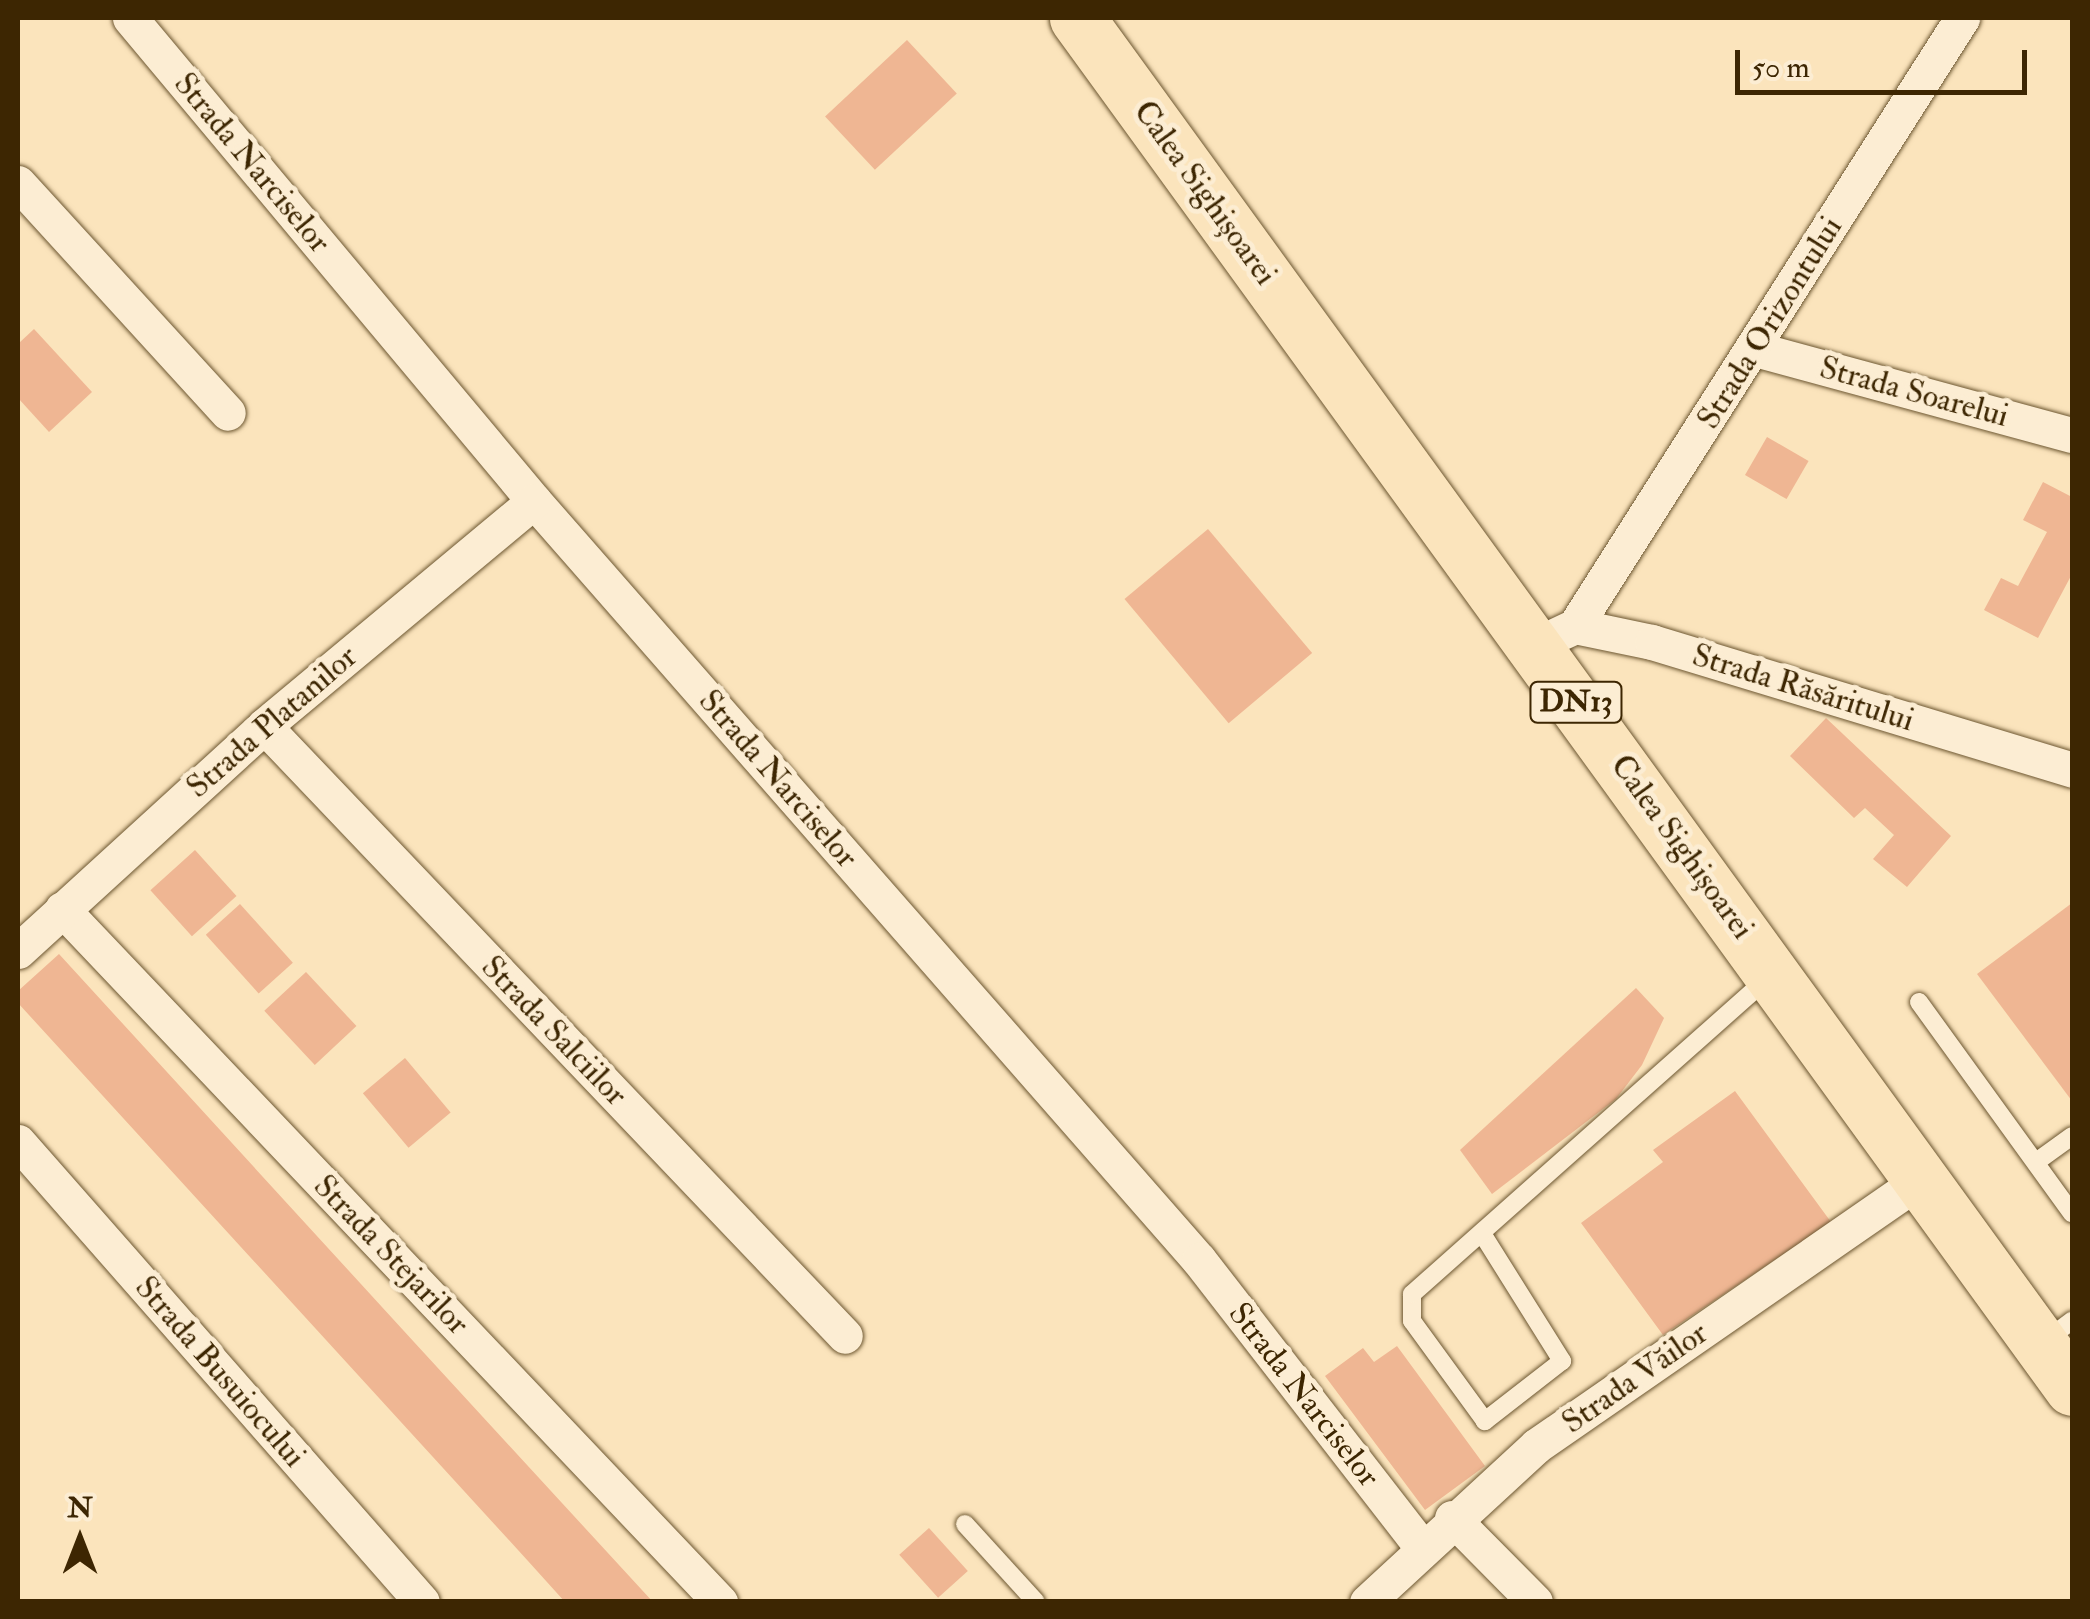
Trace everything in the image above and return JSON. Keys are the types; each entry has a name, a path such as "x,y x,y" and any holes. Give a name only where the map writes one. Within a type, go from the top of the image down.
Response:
{"highway":[{"name":"Calea Sighișoarei","path":"1077,18 1555,636 1774,974 1922,1179 2056,1333 2072,1388"}],"street":[{"name":"Strada Narciselor","path":"130,18 534,501 1200,1260 1420,1545"},
{"name":"Strada Orizontului","path":"1555,636 1755,349 1962,18"},
{"path":"18,183 228,413"},
{"name":"Strada Soarelui","path":"1755,349 2072,435"},
{"name":"Strada Platanilor","path":"18,952 264,726 534,501"},
{"name":"Strada Răsăritului","path":"1555,636 2072,770"},
{"name":"Strada Salciilor","path":"264,726 845,1336"},
{"name":"Strada Stejarilor","path":"62,909 720,1602"},
{"name":"Strada Busuiocului","path":"18,1142 422,1602"},
{"name":"Strada Văilor","path":"1367,1602 1420,1545 1536,1446 1922,1179"},
{"path":"1452,1518 1536,1602"}],"lane":[{"path":"1484,1235 1562,1361 1485,1421 1408,1308 1432,1271 1484,1235 1774,974"},
{"path":"1919,1002 2072,1213"},
{"path":"2036,1162 2072,1136"},
{"path":"965,1524 1036,1602"}],"building":[{"path":"907,40 957,93 875,170 825,116"},
{"path":"34,329 92,392 49,432 18,398 18,344"},
{"path":"1767,437 1809,461 1787,499 1745,475"},
{"path":"2043,482 2072,497 2072,574 2038,638 1984,610 2001,578 2018,586 2047,532 2023,520"},
{"path":"1208,529 1312,653 1229,723 1125,599"},
{"path":"1826,718 1951,836 1907,887 1873,859 1894,835 1865,808 1854,818 1790,756"},
{"path":"195,850 236,896 192,936 150,890"},
{"path":"2072,903 2072,1101 1977,974"},
{"path":"240,904 293,963 259,993 206,935"},
{"path":"59,954 653,1602 565,1602 18,1003 18,991"},
{"path":"306,972 356,1026 315,1065 264,1011"},
{"path":"1636,988 1664,1018 1642,1065 1616,1099 1492,1194 1460,1150"},
{"path":"405,1058 451,1112 409,1148 363,1093"},
{"path":"1735,1091 1831,1222 1663,1335 1581,1223 1663,1162 1653,1150"},
{"path":"1397,1346 1485,1466 1425,1510 1325,1376 1363,1348 1374,1362"},
{"path":"929,1528 968,1571 938,1598 899,1555"}]}
